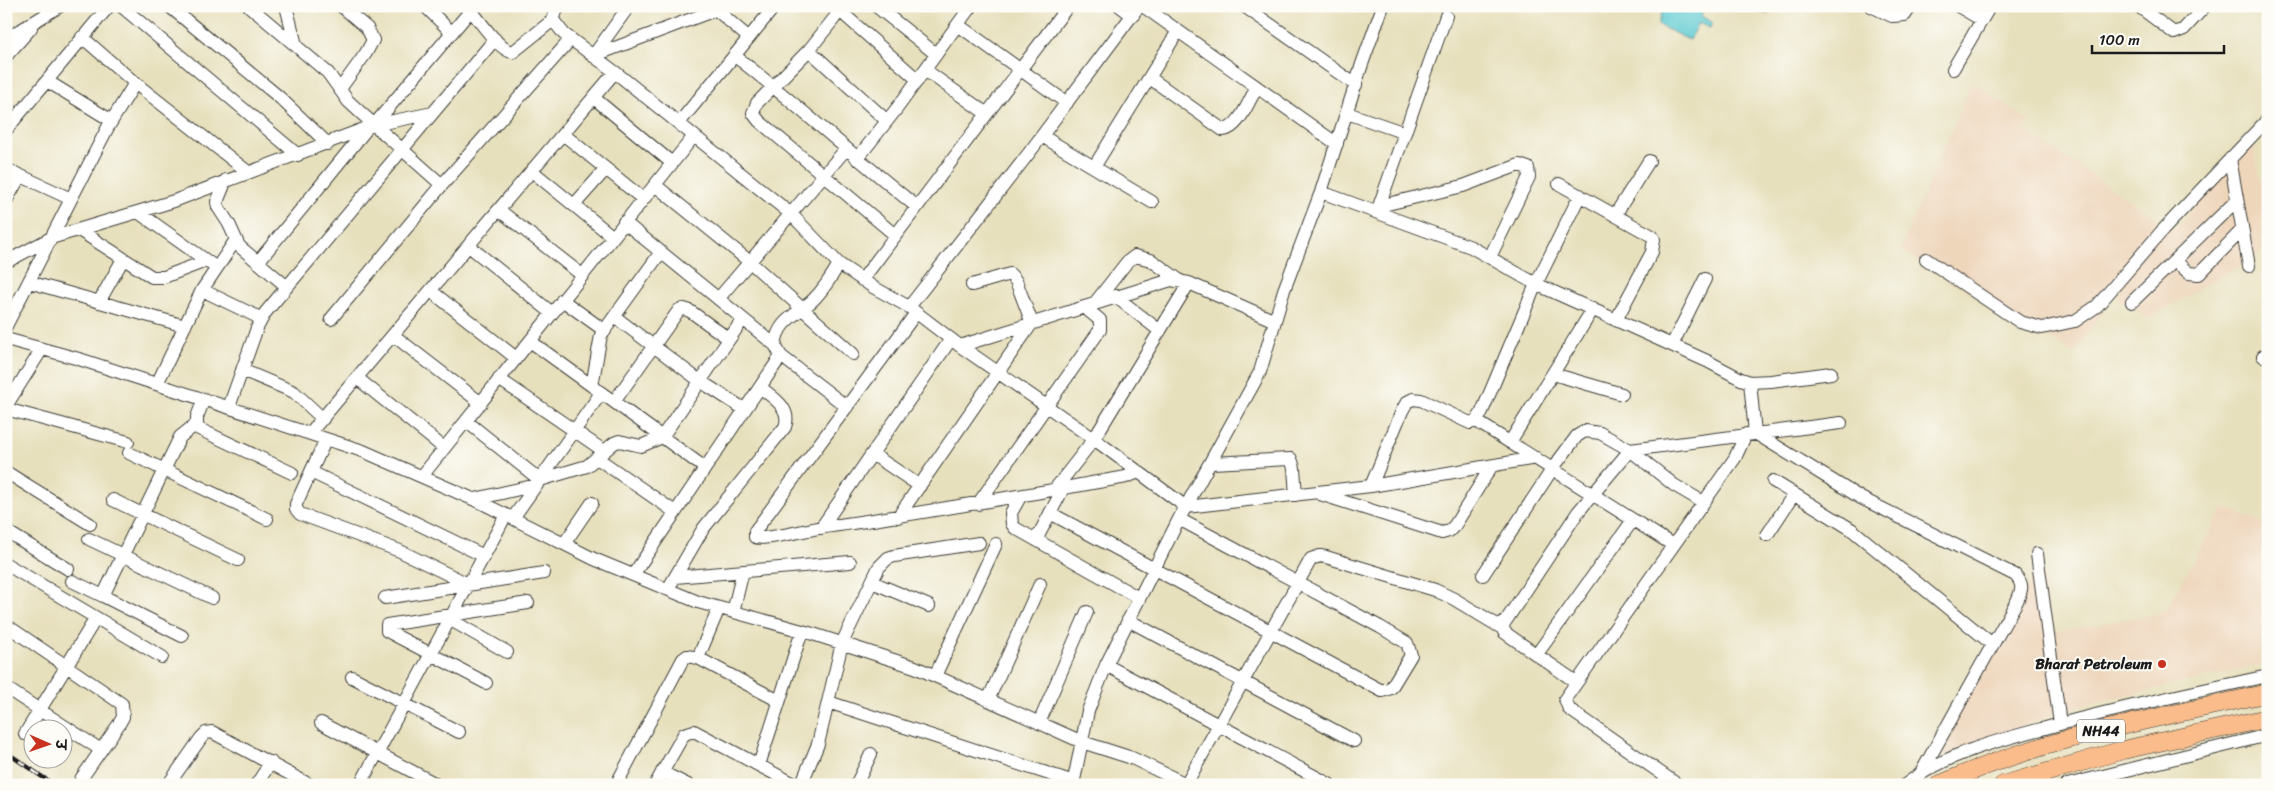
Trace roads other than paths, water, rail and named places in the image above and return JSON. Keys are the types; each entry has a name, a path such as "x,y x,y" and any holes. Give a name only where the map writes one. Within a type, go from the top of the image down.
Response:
{"highway":[{"name":"NH44","path":"1939,785 1985,765 2034,749 2268,693"},
{"name":"NH44","path":"2003,785 2123,750 2268,718"}],"street":[{"path":"6,38 60,6"},
{"path":"6,130 109,6"},
{"path":"121,6 298,155"},
{"path":"169,6 279,98 328,144"},
{"path":"249,6 328,73 370,127 402,150 442,185"},
{"path":"286,6 297,46"},
{"path":"340,89 373,40 367,28 341,6"},
{"path":"425,6 450,32"},
{"path":"560,6 554,14 553,20 556,27 615,72 791,214 839,264 913,310 956,343 1094,439 1186,507 1371,486 1536,458"},
{"path":"594,56 629,6"},
{"path":"679,123 775,6"},
{"path":"876,6 936,54"},
{"path":"862,280 1068,6"},
{"path":"1120,6 1138,9 1178,31 1337,144"},
{"path":"1244,6 1356,85"},
{"path":"828,702 1074,784 1088,711 1106,665 1179,519 1260,372 1284,290 1321,192 1383,6"},
{"path":"1871,6 1898,16 1905,15 1911,6"},
{"path":"1958,6 1982,20"},
{"path":"1953,70 1990,6"},
{"path":"2138,6 2174,34 2184,29 2197,9"},
{"path":"2265,6 2268,12"},
{"path":"258,262 469,8 503,48 513,52 553,20"},
{"path":"594,56 718,8 749,38"},
{"path":"895,236 755,117 754,113 757,103 809,50 842,9 922,75 987,114"},
{"path":"857,159 958,25 965,9"},
{"path":"1138,9 913,310 847,407 754,534 758,539 762,539 1020,497 1126,477 1139,472"},
{"path":"1378,209 1446,16"},
{"path":"6,56 39,18"},
{"path":"958,25 1067,104"},
{"path":"1094,168 1178,31"},
{"path":"82,38 135,83 248,172"},
{"path":"229,407 262,319 286,286 495,39"},
{"path":"332,319 442,185 571,39"},
{"path":"809,50 887,121"},
{"path":"734,56 774,87 857,159 917,207"},
{"path":"310,433 615,72"},
{"path":"1150,78 1223,130 1227,130 1236,122 1257,87"},
{"path":"46,81 112,122"},
{"path":"6,326 112,122 135,83"},
{"path":"594,98 672,164"},
{"path":"6,262 51,238 174,201 370,127 433,113"},
{"path":"1347,113 1405,133"},
{"path":"1926,259 2020,322 2042,328 2075,321 2097,306 2162,231 2268,119"},
{"path":"563,134 643,199"},
{"path":"422,476 694,136"},
{"path":"1042,136 1152,202"},
{"path":"718,299 846,149"},
{"path":"2230,159 2249,266"},
{"path":"1614,215 1649,161"},
{"path":"1378,209 1463,186 1519,165 1524,166 1528,168 1529,177 1490,257"},
{"path":"6,169 71,200"},
{"path":"574,205 606,169"},
{"path":"532,171 613,237"},
{"path":"6,201 20,176"},
{"path":"226,180 217,202 218,207 229,224 235,241 286,286"},
{"path":"1559,184 1652,236 1655,243 1616,320"},
{"path":"655,185 750,262 853,354"},
{"path":"1321,192 1378,209 1457,241 1490,257 1536,284 1750,382 1831,373"},
{"path":"1371,486 1407,402 1413,399 1421,400 1461,420 1470,423 1476,421 1481,414 1536,284 1580,195"},
{"path":"2132,302 2237,200"},
{"path":"499,210 582,275"},
{"path":"138,212 217,268"},
{"path":"624,222 847,407"},
{"path":"79,230 123,259 157,278 206,261"},
{"path":"2175,261 2189,273 2200,274 2242,230"},
{"path":"157,384 202,290 235,241"},
{"path":"469,246 552,314"},
{"path":"360,785 484,556 510,517 575,430 596,389 599,341 661,252"},
{"path":"1089,305 1127,262 1135,256 1151,260 1184,282 1275,320"},
{"path":"99,302 123,259"},
{"path":"633,575 760,387 778,351 779,331 786,321 822,290 839,264"},
{"path":"972,285 1010,274 1016,281 1032,323"},
{"path":"1672,345 1705,279"},
{"path":"821,528 872,454 956,343 1032,323 1171,280 1184,282"},
{"path":"29,282 185,326"},
{"path":"1036,540 1050,514 1060,488 1094,439 1160,331 1184,282"},
{"path":"202,290 262,319"},
{"path":"431,291 516,358"},
{"path":"1115,296 1160,331"},
{"path":"562,300 605,331"},
{"path":"978,504 1100,330 1100,320 1089,305"},
{"path":"614,402 674,314 684,309 729,339"},
{"path":"1510,442 1593,309"},
{"path":"615,317 700,381 744,409"},
{"path":"474,499 538,482 587,466 619,441 642,446 662,437 743,319"},
{"path":"898,517 1032,323"},
{"path":"393,335 481,402"},
{"path":"6,340 157,384 363,451 474,499 564,544 633,575 719,608 842,643 915,667 1082,742 1132,758 1187,784 1298,583 1312,559 1320,556 1435,590 1454,599 1502,628 1576,682"},
{"path":"530,341 705,468"},
{"path":"42,349 6,408 129,448 164,470 267,520"},
{"path":"242,370 294,392 322,419"},
{"path":"1553,374 1622,394"},
{"path":"357,378 444,448"},
{"path":"500,379 575,430 601,454 675,512"},
{"path":"1678,785 1569,708 1565,699 1750,434 1750,382"},
{"path":"668,589 703,529 785,427 788,419 787,412 760,387"},
{"path":"103,596 180,437 196,424 204,399"},
{"path":"466,421 538,482"},
{"path":"1476,421 1673,545"},
{"path":"1502,628 1504,621 1564,531 1630,450 1841,422"},
{"path":"196,424 200,431 292,473"},
{"path":"1483,575 1553,468 1577,436 1585,431 1600,433 1630,450 1674,485 1703,502"},
{"path":"1750,434 1862,498 2014,575 2021,581 2022,589 1920,774"},
{"path":"326,439 296,504 296,509 300,514 400,551 468,584"},
{"path":"872,454 920,486"},
{"path":"1211,463 1290,459 1294,468 1296,495"},
{"path":"1316,492 1442,533 1455,525 1491,466"},
{"path":"6,472 90,524"},
{"path":"311,472 484,556"},
{"path":"1773,481 1866,541 1992,644"},
{"path":"1767,535 1794,494"},
{"path":"1020,497 1011,513 1012,524 1036,540 1139,598"},
{"path":"112,500 238,560"},
{"path":"564,544 592,503"},
{"path":"1050,514 1382,691 1391,688 1410,656 1407,643 1179,519"},
{"path":"1536,654 1633,520"},
{"path":"6,532 103,596 182,636"},
{"path":"89,539 212,598"},
{"path":"801,785 818,744 842,643 879,566 888,558 979,543"},
{"path":"935,676 996,544"},
{"path":"2037,554 2060,724"},
{"path":"675,577 850,562"},
{"path":"6,564 162,657"},
{"path":"733,612 743,571"},
{"path":"384,598 544,573"},
{"path":"872,582 930,606"},
{"path":"988,700 1040,584"},
{"path":"486,683 387,631 387,625 451,617 528,603"},
{"path":"698,658 719,608"},
{"path":"1039,723 1087,612"},
{"path":"451,617 507,652"},
{"path":"34,718 96,618"},
{"path":"1128,620 1354,741"},
{"path":"6,625 122,704 123,717 81,779"},
{"path":"759,765 802,631"},
{"path":"616,785 683,659 692,656 698,658 779,701"},
{"path":"1106,665 1329,784"},
{"path":"1905,785 1920,774 1986,744 2118,708 2268,676"},
{"path":"352,677 459,732"},
{"path":"6,688 101,750"},
{"path":"321,723 434,783"},
{"path":"655,785 684,734 689,731 700,733 796,785"},
{"path":"168,785 206,733 212,732 220,734 310,785"},
{"path":"2067,785 2268,735"},
{"path":"856,785 871,754"},
{"path":"256,785 270,762"},
{"path":"662,772 688,785"}],"water":[{"path":"1664,6 1705,6 1701,16 1712,22 1710,28 1698,23 1689,40 1658,25"}],"railway":[{"path":"6,752 54,785"}],"place":[{"name":"Bharat Petroleum","path":"2162,664"}]}
